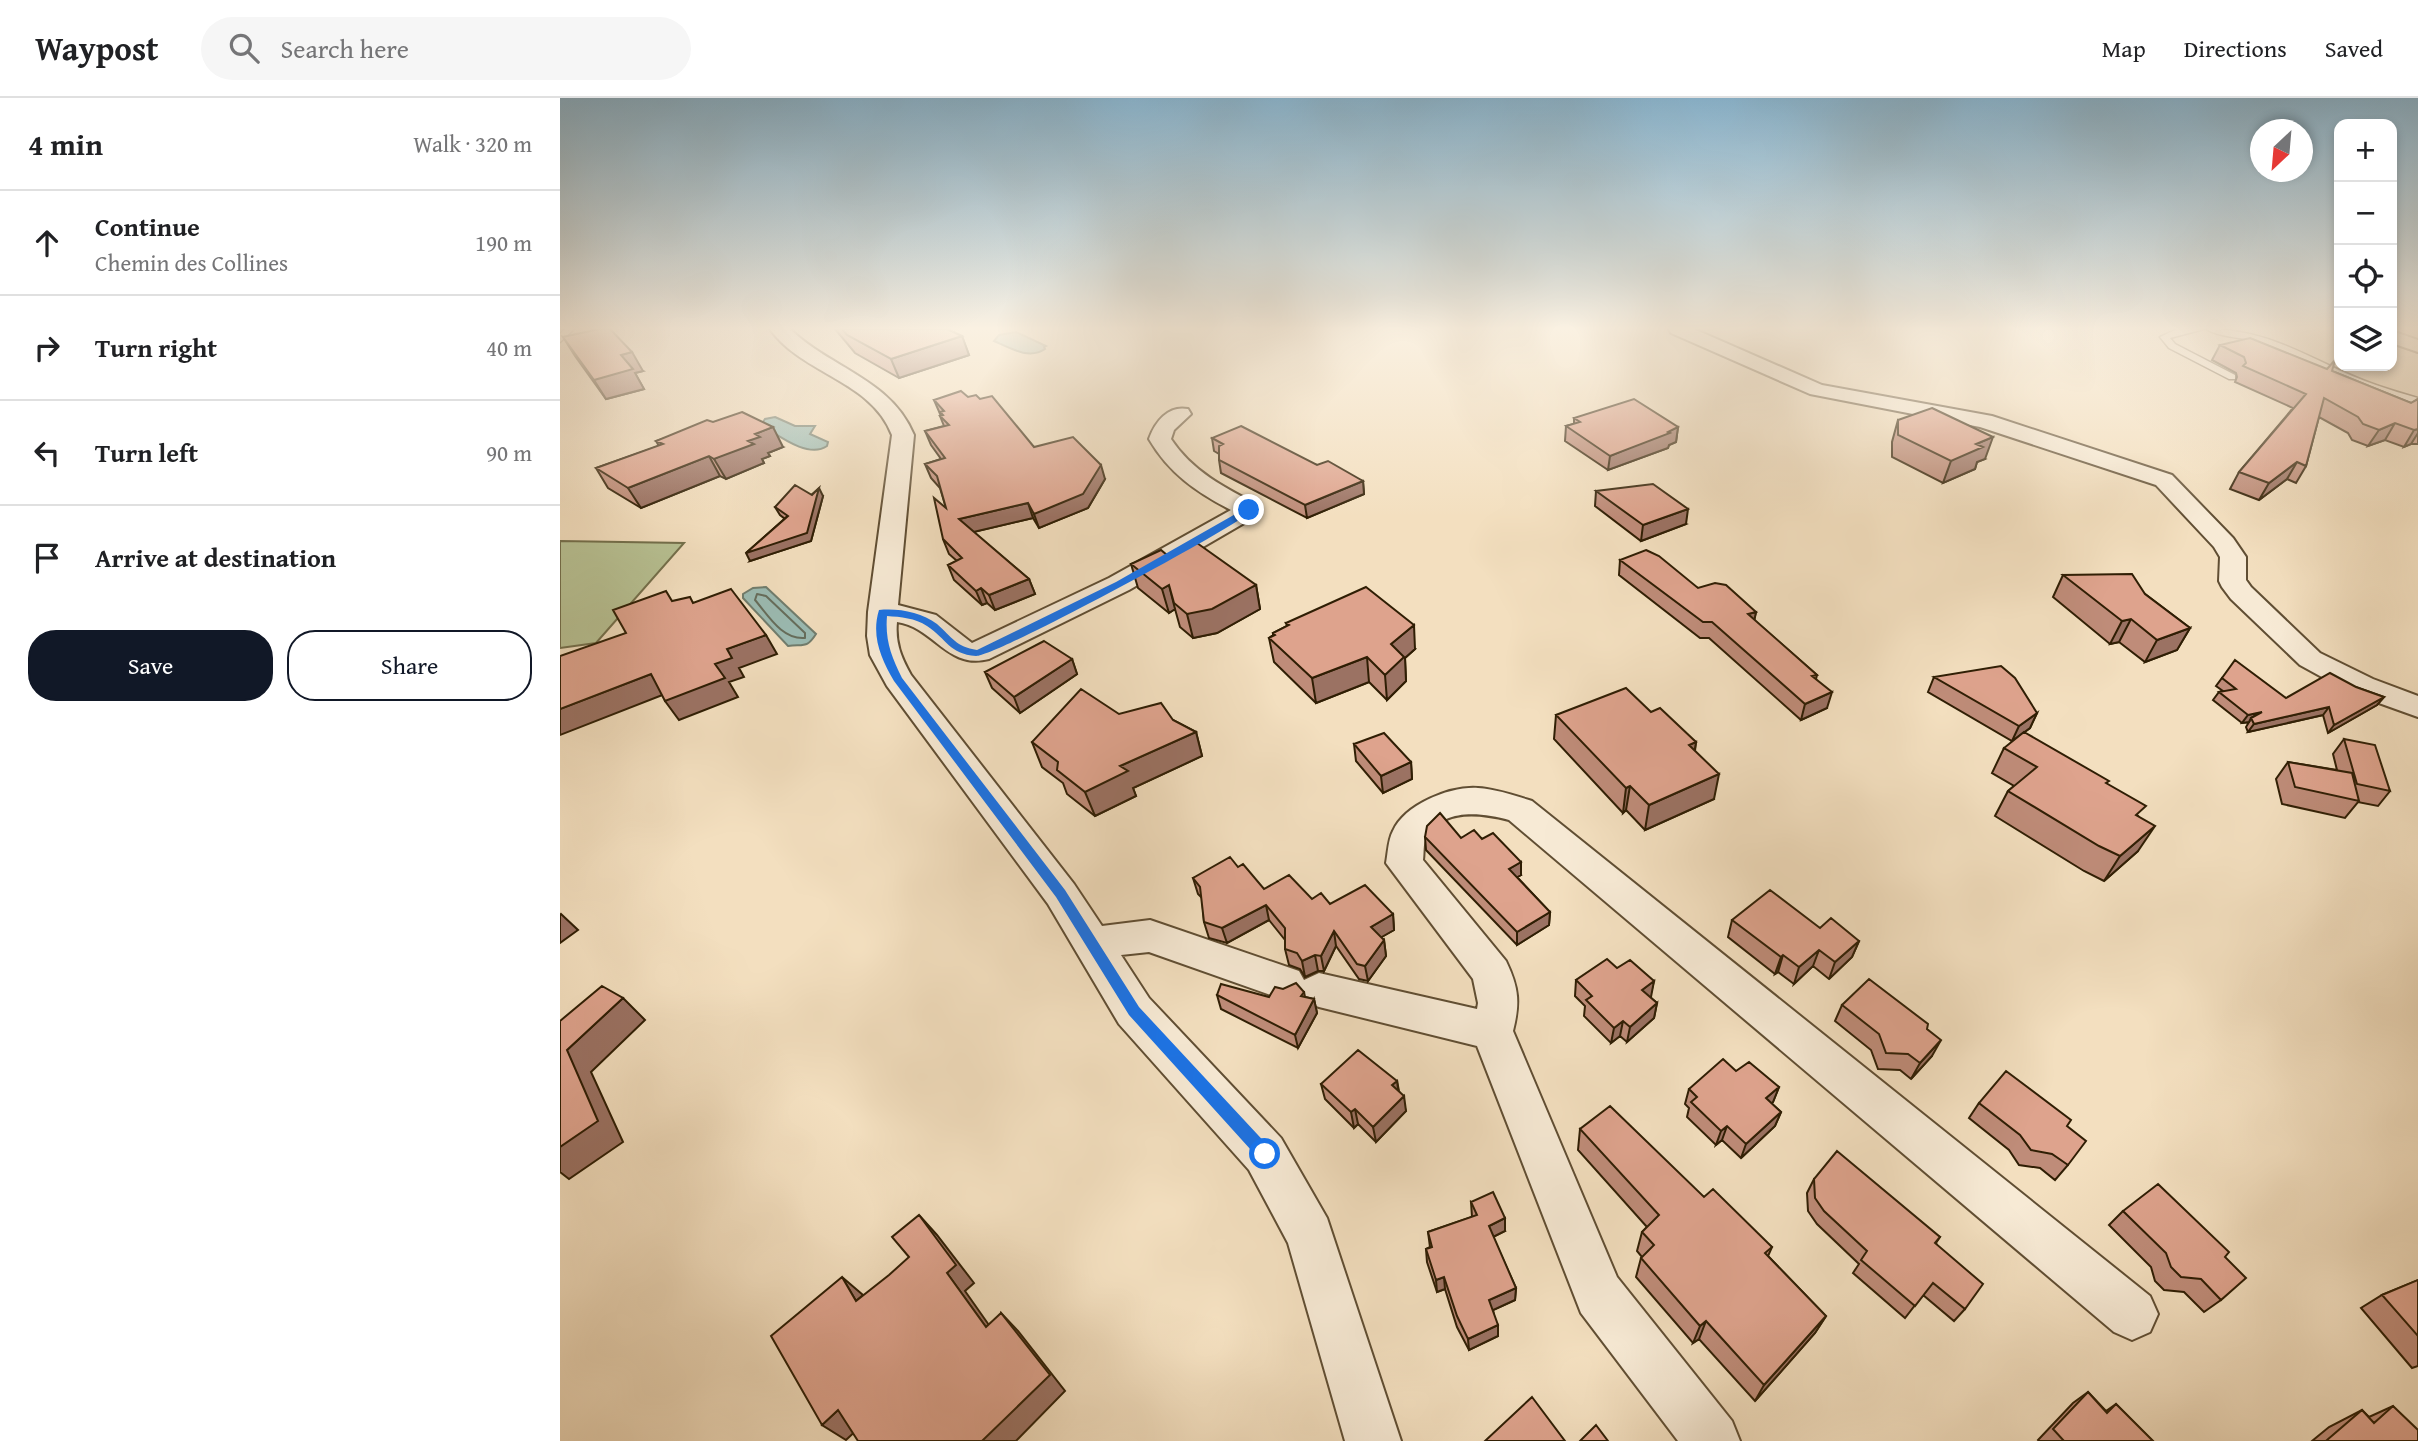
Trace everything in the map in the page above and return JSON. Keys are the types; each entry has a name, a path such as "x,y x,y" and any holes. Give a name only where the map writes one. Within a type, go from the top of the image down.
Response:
{"street":[{"path":"870,392 900,423 903,435 882,612 883,645 898,679 1061,894 1134,1011 1265,1154 1310,1235 1373,1441"},
{"path":"1826,392 1984,421 2164,480 2233,557 2231,581 2311,659 2362,686 2418,707"},
{"path":"882,612 911,615 931,624 959,650 979,653 1119,584 1249,510 1191,477 1167,453 1160,439 1164,426 1180,414"},
{"path":"1712,1441 1600,1295 1492,1031 1499,1003 1492,973 1404,863 1409,833 1434,809 1477,800 1520,810 2132,1314"},
{"path":"1091,943 1150,936 1302,987 1492,1031"}],"lane":[{"path":"2387,392 2418,401"}],"green space":[{"path":"560,541 684,543 596,643 560,648"}],"water":[{"path":"775,417 795,426 815,426 810,434 828,442 827,446 811,450 802,448 761,425 765,419"},
{"path":"766,587 816,634 810,642 788,646 743,598 743,594 753,588"}],"building":[{"path":"959,392 968,397 976,395 980,399 992,396 1034,447 1073,437 1101,465 1083,494 1034,514 1028,503 959,519 1029,579 989,595 981,588 976,591 948,565 962,558 943,539 934,498 946,508 937,476 925,464 945,458 925,431 949,425 940,416 943,415 940,412 944,411 934,400"},
{"path":"2301,392 2383,392 2411,403 2418,399 2418,429 2395,423 2379,430 2363,424 2358,417 2324,398 2306,466 2297,462 2269,483 2239,472 2306,394"},
{"path":"1634,399 1678,427 1668,432 1670,433 1610,456 1566,426 1580,422 1574,418"},
{"path":"1932,408 1993,437 1976,444 1983,447 1951,461 1898,435 1898,420"},
{"path":"742,412 773,427 755,434 760,437 748,441 754,444 714,459 709,456 628,488 596,468 663,444 656,441 707,420 713,422"},
{"path":"1241,426 1317,465 1328,461 1363,481 1305,505 1219,460 1219,446 1223,444 1212,438"},
{"path":"1653,484 1688,509 1643,525 1596,491"},
{"path":"795,485 812,495 819,488 807,533 746,553 788,516 775,507"},
{"path":"1197,543 1256,585 1212,609 1187,614 1174,603 1169,585 1162,589 1131,564 1161,550 1167,555"},
{"path":"1646,550 1659,556 1698,588 1715,583 1726,585 1756,612 1748,614 1817,675 1812,676 1832,692 1805,704 1712,622 1703,622 1620,560"},
{"path":"2132,574 2145,594 2190,628 2157,640 2131,619 2122,621 2063,575"},
{"path":"1366,587 1414,625 1391,644 1404,657 1385,675 1367,657 1312,678 1269,638 1289,625 1286,623"},
{"path":"731,589 766,635 727,649 732,658 715,664 725,678 665,701 651,674 560,709 560,656 626,633 613,610 666,591 672,601 690,597 693,603"},
{"path":"1044,641 1072,659 1014,697 985,672"},
{"path":"2235,660 2286,698 2330,673 2356,687 2384,697 2334,725 2329,707 2254,724 2251,718 2262,712 2248,715 2219,692 2236,689 2222,678"},
{"path":"2001,666 2015,678 2037,713 2019,726 1934,677"},
{"path":"1626,688 1651,712 1660,708 1696,742 1689,745 1719,774 1649,805 1630,786 1626,788 1556,715"},
{"path":"1081,689 1119,714 1161,703 1173,720 1196,732 1120,766 1128,771 1085,792 1057,770 1058,762 1032,742"},
{"path":"2024,732 2109,781 2106,783 2146,806 2136,815 2155,826 2120,856 2008,791 2037,767 2004,748"},
{"path":"1384,733 1411,762 1381,776 1354,744"},
{"path":"2344,739 2375,745 2390,791 2357,784"},
{"path":"2288,762 2352,773 2359,801 2295,787"},
{"path":"1440,813 1461,838 1474,830 1482,839 1493,833 1521,862 1509,869 1550,912 1517,932 1425,837 1427,826"},
{"path":"1230,857 1238,867 1243,864 1264,889 1289,875 1312,899 1321,893 1330,904 1365,885 1393,914 1371,927 1384,940 1365,966 1357,964 1334,931 1321,956 1315,955 1302,961 1297,953 1285,949 1285,928 1266,905 1222,928 1204,922 1200,887 1193,878"},
{"path":"1770,890 1820,928 1831,918 1859,941 1835,962 1819,950 1799,967 1783,955 1781,957 1732,920"},
{"path":"1607,959 1617,968 1630,960 1654,981 1642,990 1657,1003 1630,1027 1623,1021 1614,1028 1586,1000 1592,996 1576,980"},
{"path":"1869,979 1928,1024 1927,1029 1941,1040 1920,1063 1908,1054 1886,1053 1879,1034 1842,1005"},
{"path":"1296,983 1304,992 1301,996 1314,999 1295,1035 1217,995 1221,984 1269,997 1275,987 1283,989"},
{"path":"602,986 623,998 567,1050 598,1121 560,1147 560,1021"},
{"path":"1358,1050 1397,1081 1392,1085 1404,1096 1373,1127 1355,1109 1351,1112 1321,1084"},
{"path":"1723,1059 1736,1071 1749,1062 1779,1087 1766,1098 1781,1112 1746,1144 1727,1126 1721,1131 1691,1102 1697,1097 1689,1089"},
{"path":"2006,1071 2071,1120 2067,1126 2086,1141 2068,1165 2052,1154 2031,1150 2020,1135 1979,1103"},
{"path":"1610,1106 1704,1197 1713,1189 1772,1247 1765,1253 1826,1316 1764,1385 1706,1321 1700,1326 1641,1258 1654,1245 1642,1232 1659,1215 1580,1129"},
{"path":"1837,1151 1940,1237 1935,1243 1983,1284 1965,1309 1933,1283 1915,1306 1861,1260 1867,1251 1824,1211 1815,1198 1814,1179"},
{"path":"2158,1184 2229,1252 2225,1257 2246,1278 2221,1300 2201,1279 2181,1277 2171,1267 2166,1253 2123,1211"},
{"path":"1493,1192 1505,1218 1489,1226 1516,1288 1489,1300 1498,1325 1468,1339 1444,1277 1436,1280 1426,1249 1432,1247 1428,1232 1477,1215 1471,1202"},
{"path":"919,1215 956,1265 947,1273 986,1327 1001,1313 1050,1375 982,1441 858,1441 838,1410 822,1425 771,1336 842,1277 856,1301 889,1275 909,1257 892,1237"},
{"path":"2418,1280 2418,1336 2382,1295"},
{"path":"2088,1392 2107,1413 2116,1404 2153,1441 2064,1441 2053,1429"},
{"path":"1532,1397 1565,1441 1485,1441"},
{"path":"2393,1406 2418,1430 2418,1441 2327,1440 2362,1410 2374,1423"},
{"path":"1596,1425 1608,1441 1580,1441"}],"route":[{"path":"1249,510 1119,584 979,653 959,650 931,624 911,615 882,612 881,636 885,655 898,679 1061,894 1134,1011 1265,1154"}]}
